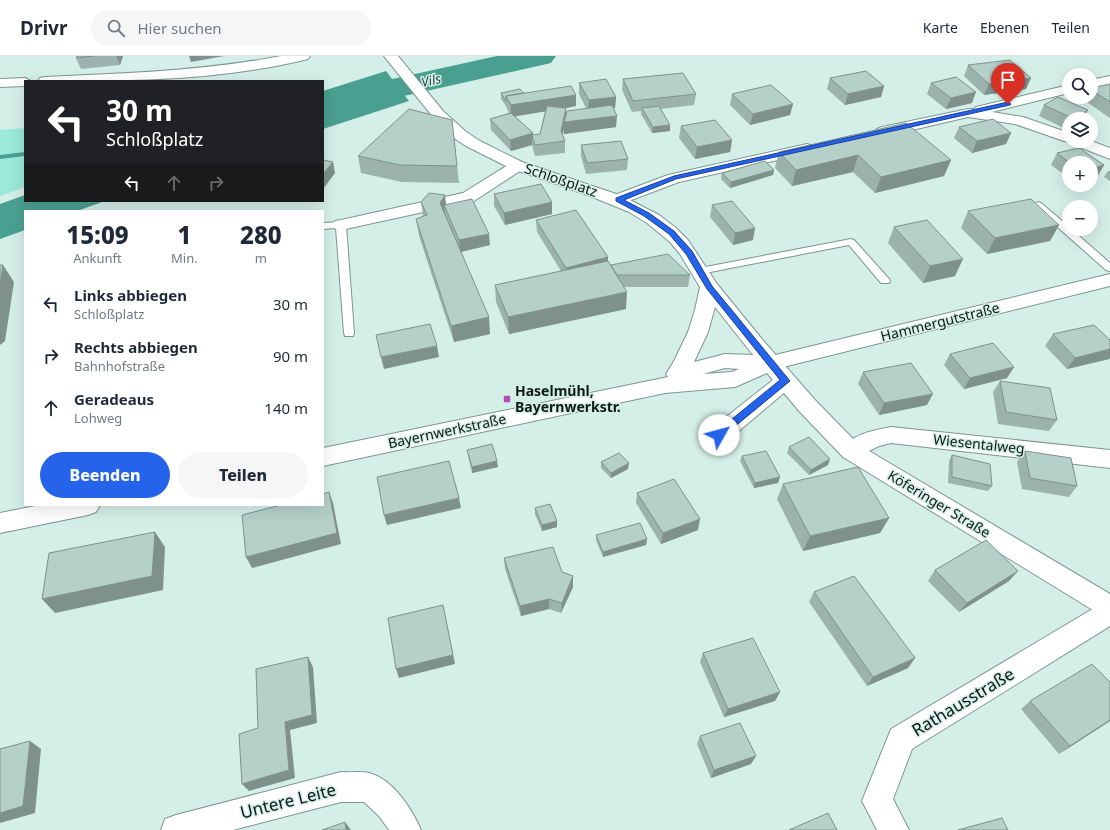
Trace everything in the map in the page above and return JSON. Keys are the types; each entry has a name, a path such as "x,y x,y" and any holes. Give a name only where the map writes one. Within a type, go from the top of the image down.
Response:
{"street":[{"path":"61,80 222,70 264,64 303,56"},
{"name":"Schloßplatz","path":"393,58 433,109 451,127 470,142 517,166 618,200 646,214 671,232 689,253 705,279 785,381"},
{"path":"1098,83 1110,80"},
{"path":"0,83 24,82"},
{"path":"867,136 1062,91"},
{"path":"968,113 1018,120 1062,136"},
{"path":"618,200 674,178 821,146"},
{"path":"1095,148 1110,154"},
{"name":"Schloßplatz","path":"341,225 468,197 517,166"},
{"path":"672,379 696,339 708,304 705,279"},
{"name":"Hammergutstraße","path":"771,363 1110,280"},
{"name":"Bayernwerkstraße","path":"324,454 672,379 735,379 771,363"},
{"path":"719,435 785,381"},
{"name":"Köferinger Straße","path":"785,381 823,424 851,451 1110,607"},
{"name":"Wiesentalweg","path":"851,451 873,439 891,435 1110,459"},
{"path":"0,523 83,506"},
{"name":"Rathausstraße","path":"894,830 877,801 901,739 1110,612"},
{"name":"Untere Leite","path":"176,830 341,787 369,788 390,805 406,830"}],"lane":[{"path":"1038,205 1110,268"},
{"path":"324,226 341,225 349,333"},
{"path":"705,279 851,242 885,281"}],"shaded area":[{"path":"386,71 409,101 324,129 324,91"},
{"path":"24,128 24,187 0,196 0,130"},
{"path":"24,195 24,202 102,202 80,210 24,210 24,230 0,239 0,204"}],"building":[{"path":"77,56 94,56 76,58"},
{"path":"1010,60 1031,78 989,84 968,65"},
{"path":"866,71 884,86 848,94 830,78"},
{"path":"683,73 696,94 633,101 623,79"},
{"path":"956,77 976,92 951,98 931,83"},
{"path":"606,79 616,97 589,100 579,83"},
{"path":"1110,84 1110,102 1098,94 1098,87"},
{"path":"771,85 793,104 753,114 732,94"},
{"path":"571,86 576,95 511,105 506,96"},
{"path":"520,89 524,93 506,96 506,101 501,93"},
{"path":"1058,97 1062,99 1062,104 1074,104 1088,110 1085,112 1062,112 1062,113 1044,105"},
{"path":"612,105 617,116 564,122 567,111"},
{"path":"547,106 566,108 561,131 565,141 535,145 532,135 540,134"},
{"path":"659,106 670,125 653,127 642,108"},
{"path":"409,109 452,120 457,166 400,165 358,156"},
{"path":"511,113 533,133 510,140 490,119"},
{"path":"993,119 1011,133 977,141 959,127"},
{"path":"715,120 732,140 697,147 681,126"},
{"path":"906,123 951,160 881,177 858,155 796,170 779,152"},
{"path":"621,141 628,159 587,163 581,145"},
{"path":"1079,148 1091,156 1062,157 1057,153"},
{"path":"324,160 333,162 324,173"},
{"path":"765,161 774,170 731,182 722,173"},
{"path":"1098,161 1104,165 1098,167"},
{"path":"541,184 552,202 504,213 494,194"},
{"path":"429,193 445,195 440,203 489,317 451,326 416,219 427,215 421,202"},
{"path":"472,199 489,234 459,240 444,205"},
{"path":"1031,199 1059,225 995,238 968,211"},
{"path":"732,201 755,228 735,233 712,205"},
{"path":"576,210 608,257 566,268 536,220"},
{"path":"927,220 963,259 930,266 894,227"},
{"path":"668,254 690,275 617,275 611,265"},
{"path":"608,261 627,292 508,317 495,285"},
{"path":"0,265 3,265 0,284"},
{"path":"430,324 437,346 381,357 376,335"},
{"path":"1094,325 1110,340 1110,349 1075,358 1053,334"},
{"path":"993,343 1014,367 970,378 950,354"},
{"path":"911,363 933,394 884,403 863,372"},
{"path":"1000,381 1050,388 1057,420 1006,412"},
{"path":"809,437 830,459 811,470 789,447"},
{"path":"492,444 497,461 472,467 467,450"},
{"path":"766,451 780,477 755,483 742,456"},
{"path":"1025,451 1071,458 1077,486 1030,478"},
{"path":"619,453 629,463 611,473 601,462"},
{"path":"952,455 990,464 992,486 952,477"},
{"path":"449,461 459,498 384,515 377,477"},
{"path":"858,467 889,518 810,536 783,484"},
{"path":"674,479 700,519 663,533 637,493"},
{"path":"329,492 337,533 246,557 242,515 277,506 324,506 324,494"},
{"path":"550,504 557,521 542,525 535,508"},
{"path":"640,523 647,539 603,552 596,535"},
{"path":"155,532 152,576 42,599 49,553"},
{"path":"986,540 1018,571 967,603 935,570"},
{"path":"553,547 562,572 573,576 562,603 549,599 520,606 504,558"},
{"path":"854,576 915,658 873,677 814,592"},
{"path":"443,605 453,655 396,669 388,618"},
{"path":"753,638 780,692 728,709 703,653"},
{"path":"308,657 312,715 285,722 289,770 242,784 239,734 258,728 256,669"},
{"path":"1092,664 1110,682 1110,720 1070,746 1030,701"},
{"path":"740,723 756,756 714,770 700,736"},
{"path":"30,741 23,806 0,813 0,749"},
{"path":"828,813 837,830 789,830"},
{"path":"1002,818 1008,830 958,830"},
{"path":"345,822 346,830 322,830"}],"waterway":[{"name":"Vils","path":"324,107 345,99 540,56"},
{"path":"0,157 24,154"}],"place":[{"name":"Haselmühl, Bayernwerkstr.","path":"507,399"}],"route":[{"path":"719,435 785,381 710,287 689,253 671,232 646,214 618,200 674,178 1008,104"}]}
